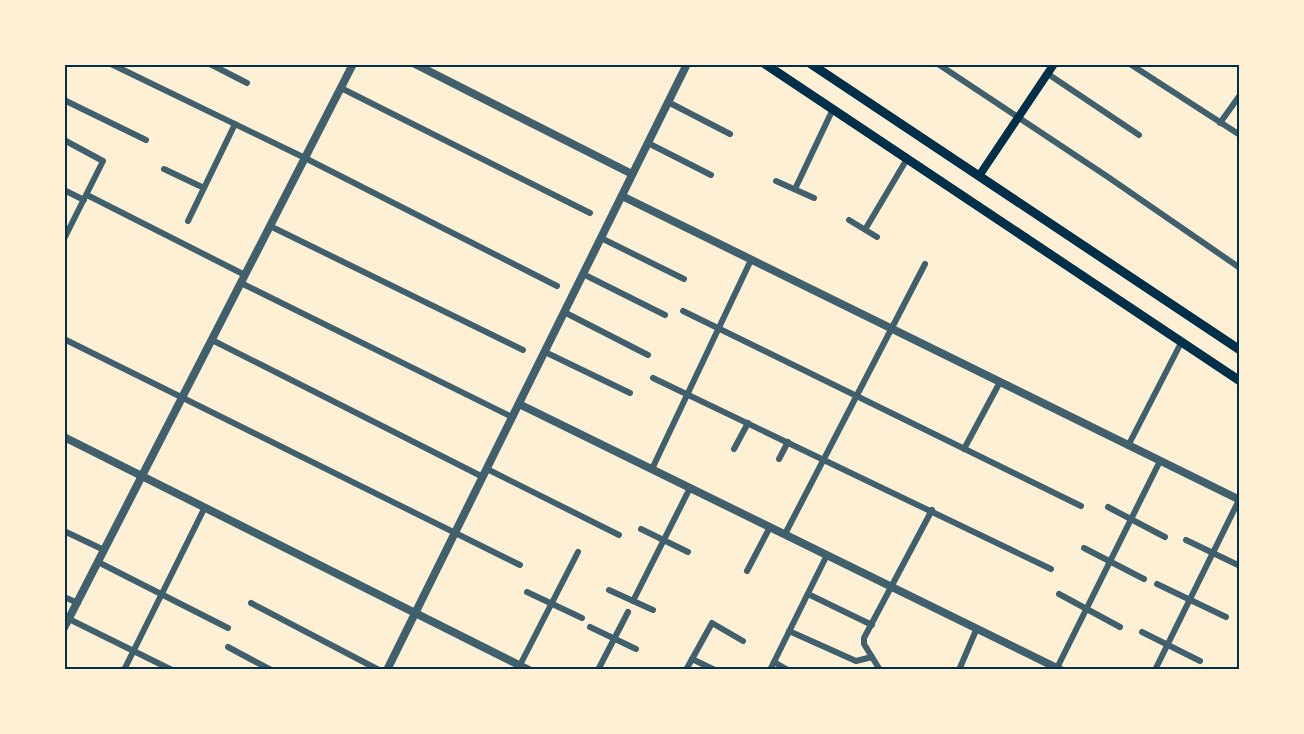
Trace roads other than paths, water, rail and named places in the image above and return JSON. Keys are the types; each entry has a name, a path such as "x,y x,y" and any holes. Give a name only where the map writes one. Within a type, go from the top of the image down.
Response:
{"main road":[{"path":"765,64 1239,381"},
{"path":"811,64 1239,350"},
{"path":"979,176 1051,67"}],"street":[{"path":"111,64 305,158 557,286"},
{"path":"210,64 248,83"},
{"path":"225,72 228,64"},
{"path":"64,628 353,64"},
{"path":"416,64 632,174"},
{"path":"387,669 687,64"},
{"path":"938,64 1239,268"},
{"path":"1130,64 1239,135"},
{"path":"1051,67 1139,135"},
{"path":"340,88 590,213"},
{"path":"1220,123 1239,95"},
{"path":"64,100 146,140"},
{"path":"668,102 730,134"},
{"path":"795,189 832,110"},
{"path":"188,221 235,124"},
{"path":"64,140 103,161 64,239"},
{"path":"648,143 711,175"},
{"path":"866,228 907,159"},
{"path":"164,169 204,189"},
{"path":"776,181 814,198"},
{"path":"64,190 85,197 512,417"},
{"path":"622,196 1239,500 1155,669"},
{"path":"849,220 866,228 877,237"},
{"path":"270,226 523,350"},
{"path":"601,238 684,279"},
{"path":"652,469 751,260"},
{"path":"785,534 893,330 925,264"},
{"path":"583,274 665,315"},
{"path":"683,311 1082,506"},
{"path":"564,312 648,355"},
{"path":"64,339 520,565"},
{"path":"212,340 483,477"},
{"path":"1128,446 1182,341"},
{"path":"545,352 630,393"},
{"path":"653,378 1051,569"},
{"path":"964,449 1000,382"},
{"path":"519,404 1058,669 1160,461"},
{"path":"734,449 748,423"},
{"path":"64,437 529,669"},
{"path":"779,459 788,442"},
{"path":"487,469 620,535"},
{"path":"633,601 690,488"},
{"path":"124,669 204,507"},
{"path":"1108,507 1165,537"},
{"path":"880,669 863,641 932,510"},
{"path":"747,571 770,527"},
{"path":"641,529 688,552"},
{"path":"64,531 104,550"},
{"path":"1186,540 1239,566"},
{"path":"1084,548 1144,579"},
{"path":"520,665 578,552"},
{"path":"770,669 827,555"},
{"path":"98,562 228,628"},
{"path":"1157,584 1226,617"},
{"path":"609,590 653,610"},
{"path":"527,592 582,618"},
{"path":"808,594 872,625"},
{"path":"1059,594 1120,627"},
{"path":"64,597 78,603"},
{"path":"251,603 379,669"},
{"path":"598,669 628,612"},
{"path":"69,620 172,669"},
{"path":"686,669 712,623 743,641"},
{"path":"591,627 636,649"},
{"path":"959,669 977,628"},
{"path":"789,631 856,661 872,657"},
{"path":"1142,632 1200,661"},
{"path":"228,647 271,669"},
{"path":"692,659 715,669"},
{"path":"774,662 788,669"}]}
